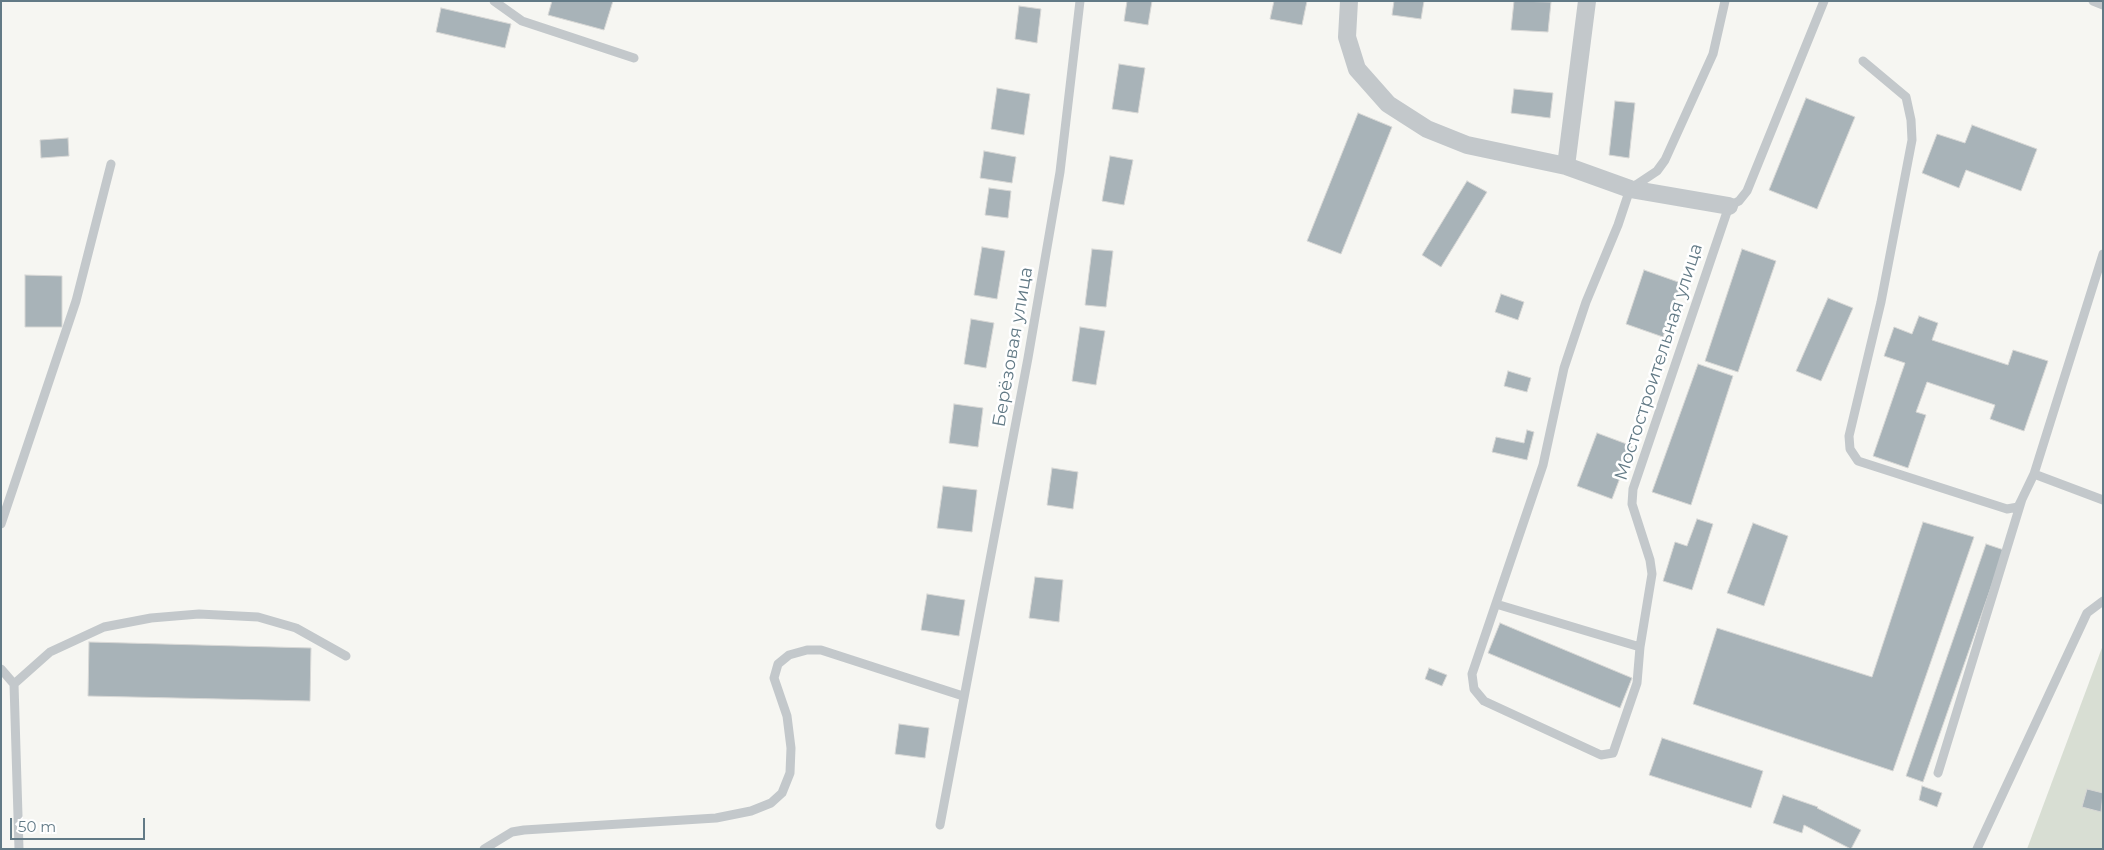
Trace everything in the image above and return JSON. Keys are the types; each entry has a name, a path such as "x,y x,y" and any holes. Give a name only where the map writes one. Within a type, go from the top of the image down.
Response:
{"street":[{"path":"1349,1 1347,37 1357,69 1388,104 1427,129 1467,145 1566,166 1630,189 1729,206"},
{"path":"1566,166 1587,1"}],"lane":[{"path":"494,1 522,21 634,58"},
{"name":"Берёзовая улица","path":"940,825 1025,376 1060,172 1080,1"},
{"path":"1640,647 1496,604 1543,464 1564,368 1586,302 1630,189 1657,171 1665,160 1713,54 1725,1"},
{"path":"1729,206 1739,200 1747,191 1824,1"},
{"path":"2093,1 2103,5"},
{"path":"1864,60 1906,97 1911,120 1912,140 1881,302 1849,436 1850,449 1858,461 2007,509 2018,507 2034,474 2103,254"},
{"path":"1,524 76,301 111,164"},
{"name":"Мостостроительная улица","path":"1496,604 1472,674 1474,689 1484,701 1601,755 1610,755 1616,750 1637,683 1640,647 1652,574 1650,560 1632,504 1633,489 1729,206"},
{"path":"2034,474 2103,500"},
{"path":"1938,773 2022,499"},
{"path":"1977,849 2087,613 2103,601"},
{"path":"14,684 50,652 104,627 150,618 199,614 258,617 296,628 346,656"},
{"path":"484,849 512,832 524,830 716,818 751,811 771,803 782,793 790,773 791,748 788,716 774,678 778,664 788,655 807,650 821,650 963,696"},
{"path":"1,669 14,684 19,849"}],"shaded area":[{"path":"2103,645 2103,849 2027,849"}],"building":[{"path":"552,1 613,1 604,30 548,15"},
{"path":"1127,1 1152,1 1148,25 1124,21"},
{"path":"1274,1 1307,1 1302,25 1270,19"},
{"path":"1394,1 1424,1 1421,19 1392,15"},
{"path":"1514,1 1551,2 1548,32 1511,30"},
{"path":"1019,6 1041,9 1037,43 1015,39"},
{"path":"441,8 511,24 505,48 436,32"},
{"path":"1119,64 1145,68 1138,113 1112,109"},
{"path":"997,88 1030,94 1024,135 991,129"},
{"path":"1514,89 1553,93 1550,118 1511,113"},
{"path":"1806,98 1855,117 1817,209 1769,190"},
{"path":"1615,101 1635,103 1629,158 1609,155"},
{"path":"1358,113 1392,127 1341,254 1307,241"},
{"path":"1972,125 2037,149 2021,191 1966,170 1959,188 1922,173 1937,134 1965,143"},
{"path":"68,138 69,156 41,158 40,140"},
{"path":"984,151 1016,157 1012,183 980,178"},
{"path":"1110,156 1133,160 1124,205 1102,201"},
{"path":"1467,181 1487,192 1441,267 1422,255"},
{"path":"989,188 1011,191 1008,218 985,215"},
{"path":"982,247 1005,251 997,299 974,295"},
{"path":"1092,249 1113,251 1106,307 1085,305"},
{"path":"1742,249 1776,261 1738,372 1705,361"},
{"path":"1644,270 1681,283 1663,337 1626,324"},
{"path":"25,275 62,276 62,327 25,327"},
{"path":"1501,294 1524,302 1518,320 1495,312"},
{"path":"1828,298 1853,308 1821,381 1796,371"},
{"path":"1919,316 1938,323 1932,340 2008,365 2013,350 2048,361 2024,431 1990,419 1995,405 1927,382 1916,412 1926,415 1908,468 1873,456 1905,363 1884,356 1894,327 1912,334"},
{"path":"971,319 994,323 986,368 964,364"},
{"path":"1080,327 1105,331 1096,385 1072,381"},
{"path":"1698,364 1733,376 1691,505 1652,492"},
{"path":"1508,371 1531,378 1527,392 1504,386"},
{"path":"954,404 983,408 978,447 949,443"},
{"path":"1527,430 1534,432 1527,460 1492,452 1496,437 1524,443"},
{"path":"1597,433 1632,446 1612,499 1577,486"},
{"path":"1052,468 1078,472 1073,509 1047,505"},
{"path":"943,486 977,490 972,532 937,528"},
{"path":"1697,519 1713,524 1692,590 1663,581 1675,542 1687,546"},
{"path":"1923,522 1974,537 1893,771 1693,704 1717,628 1872,677"},
{"path":"1753,523 1788,536 1764,606 1727,593"},
{"path":"1986,544 2004,550 1923,782 1906,776"},
{"path":"1035,577 1063,580 1059,622 1029,618"},
{"path":"927,594 965,600 959,636 921,630"},
{"path":"1500,623 1632,678 1620,708 1488,653"},
{"path":"89,642 311,648 310,701 88,696"},
{"path":"1429,668 1447,675 1442,686 1425,679"},
{"path":"899,724 929,728 925,758 895,754"},
{"path":"1662,738 1763,771 1751,808 1649,775"},
{"path":"1922,786 1942,793 1937,807 1919,800"},
{"path":"2087,789 2103,793 2101,812 2082,807"},
{"path":"1783,795 1818,807 1861,830 1851,849 1804,825 1802,833 1773,823"}]}
